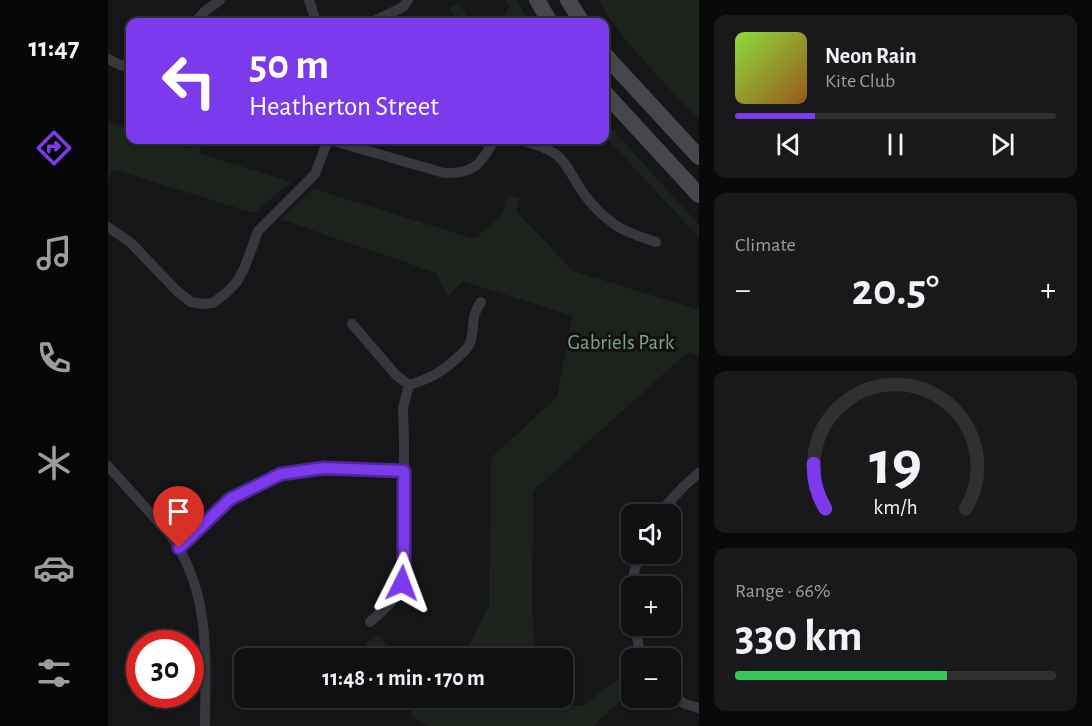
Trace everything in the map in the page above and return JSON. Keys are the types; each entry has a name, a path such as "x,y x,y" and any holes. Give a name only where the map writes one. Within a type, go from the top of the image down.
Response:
{"main road":[{"path":"537,0 548,18"},
{"path":"567,0 579,18"},
{"path":"609,59 699,157"},
{"path":"609,97 699,195"}],"street":[{"path":"199,18 220,0"},
{"path":"309,0 315,18"},
{"path":"380,18 403,7 408,0"},
{"path":"108,59 126,66"},
{"path":"108,227 131,243 176,290 191,302 213,303 236,283 244,269 258,231 315,174 327,144"},
{"path":"343,144 444,173 471,170 480,162 492,144"},
{"path":"532,144 557,155 585,194 613,224 656,242"},
{"path":"409,386 433,377 467,349 474,312 481,302"},
{"path":"351,324 390,369 409,386"},
{"path":"370,622 397,596 402,583 404,569 403,408 409,386"},
{"path":"108,466 179,548 195,584 203,613 206,643 205,726"},
{"path":"179,548 230,499 281,474 324,468 404,471"},
{"path":"667,504 699,473"},
{"path":"681,702 699,708"}],"green space":[{"path":"506,0 516,0 527,18 504,18 509,7"},
{"path":"598,0 699,0 699,120 633,48"},
{"path":"459,3 468,18 455,18 449,8"},
{"path":"108,122 126,128 126,144 175,144 191,149 193,144 202,144 199,153 291,182 254,213 112,169 108,182"},
{"path":"609,125 699,225 699,238 609,140"},
{"name":"Gabriels Park","path":"314,189 475,239 503,213 508,195 520,198 516,211 573,271 696,309 699,306 699,355 688,352 533,491 532,612 535,648 468,648 489,606 491,463 493,456 557,397 572,316 463,281 448,297 436,273 280,219"},
{"path":"378,635 390,648 369,648 365,643"},
{"path":"621,677 621,701 595,726 429,726 411,715 413,708 573,708 573,706 583,706"}],"route":[{"path":"179,548 230,499 281,474 324,468 404,471 402,583"}]}
